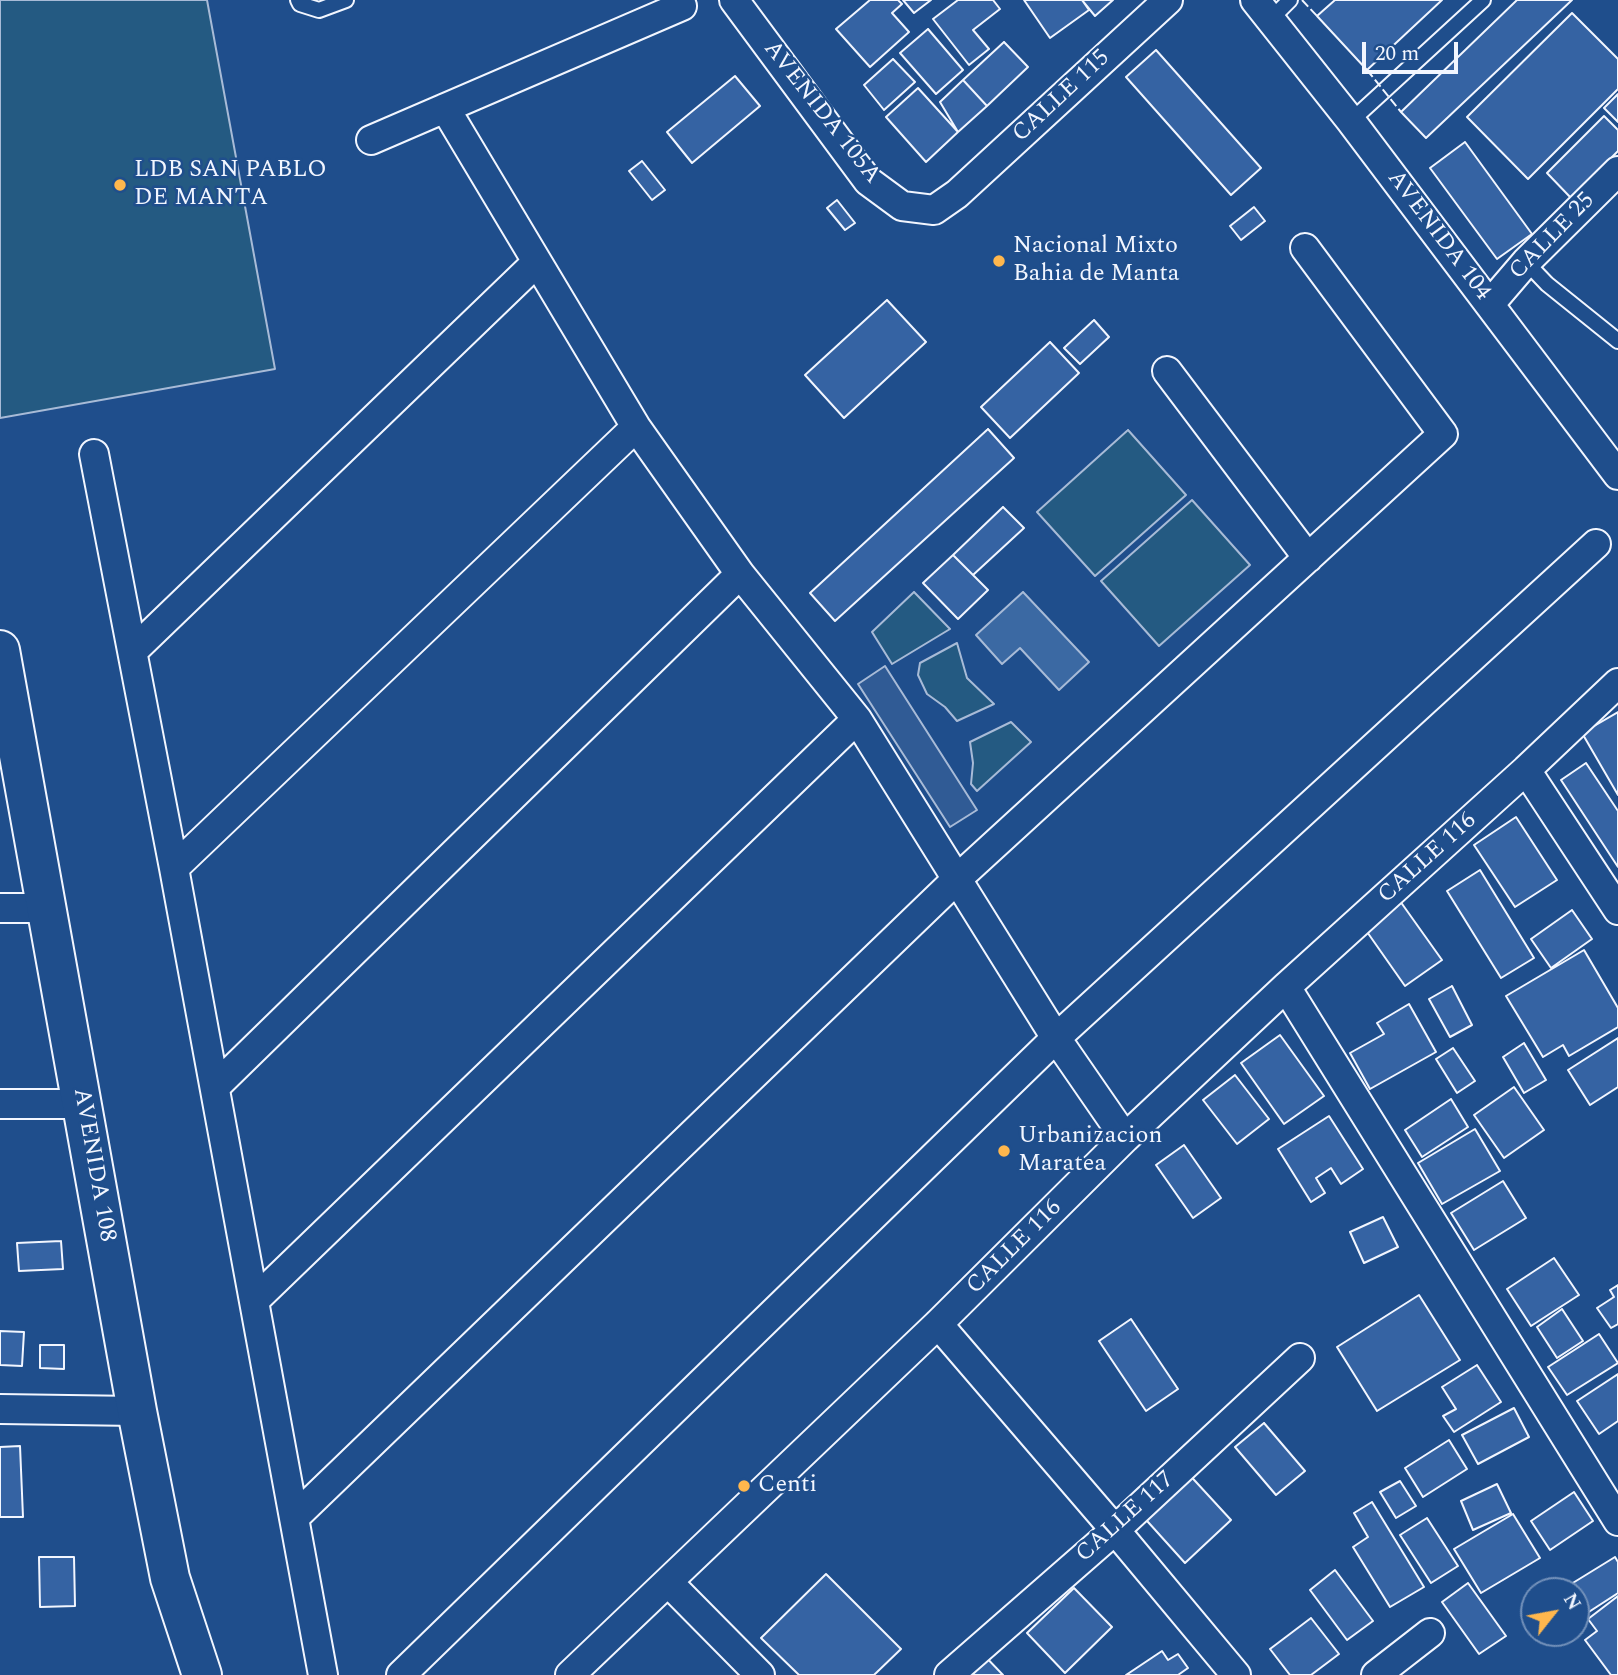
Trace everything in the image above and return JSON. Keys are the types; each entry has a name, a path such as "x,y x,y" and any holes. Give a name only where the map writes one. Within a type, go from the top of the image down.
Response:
{"street":[{"name":"AVENIDA 105A","path":"734,0 868,181 902,206 934,210 957,194"},
{"name":"CALLE 115","path":"957,194 1168,0"},
{"path":"371,140 682,6"},
{"name":"AVENIDA 104","path":"1272,6 1351,121 1618,475"},
{"path":"445,108 636,427 740,574 857,719 1056,1038 1125,1138"},
{"name":"CALLE 25","path":"1490,304 1525,262 1618,171"},
{"path":"294,1518 957,879 1443,433 1305,248"},
{"path":"133,651 537,262"},
{"path":"1167,371 1308,558"},
{"path":"174,868 636,427"},
{"path":"94,454 174,868 323,1675"},
{"path":"401,1675 1056,1038 1596,544"},
{"path":"215,1087 740,574"},
{"name":"AVENIDA 108","path":"2,668 137,1411 170,1578 202,1675"},
{"name":"CALLE 116","path":"570,1675 938,1324 1125,1138 1286,987 1526,771 1618,683"},
{"path":"255,1300 857,719"},
{"path":"1526,771 1618,910"},
{"path":"0,908 46,908"},
{"path":"1286,987 1618,1521"},
{"path":"0,1104 83,1104"},
{"path":"938,1324 1236,1675"},
{"name":"CALLE 117","path":"949,1675 1115,1530 1300,1358"},
{"path":"0,1409 137,1411"},
{"path":"669,1583 760,1675"},
{"path":"1376,1675 1430,1633"}],"lane":[{"path":"298,0 300,4 319,10 346,0"},
{"path":"1351,121 1483,0"},
{"path":"1525,262 1547,284 1618,341"}],"shaded area":[{"name":"LDB SAN PABLO DE MANTA","path":"0,0 207,0 275,369 0,418"},
{"path":"1128,430 1186,495 1095,576 1037,512"},
{"path":"1192,500 1250,565 1159,646 1101,581"},
{"path":"914,592 950,629 892,664 872,632"},
{"path":"1023,592 1089,662 1059,690 1020,648 1002,664 976,635"},
{"path":"957,643 967,678 994,704 957,721 945,707 927,694 918,675 920,663"},
{"path":"885,666 977,810 950,827 858,684"},
{"path":"1011,722 1031,742 977,791 971,784 973,763 970,742"}],"building":[{"path":"870,0 898,0 902,4 892,13 909,32 870,67 836,29"},
{"path":"903,0 931,0 914,13"},
{"path":"958,0 993,0 1000,9 973,30 989,49 969,65 933,19"},
{"path":"1024,0 1082,0 1089,10 1050,38"},
{"path":"1082,0 1113,0 1095,16"},
{"path":"1335,0 1442,0 1367,70 1317,16"},
{"path":"1517,0 1572,0 1426,138 1401,112"},
{"path":"1572,13 1618,59 1618,89 1528,179 1467,117"},
{"path":"928,29 963,70 936,94 900,53"},
{"path":"1004,42 1028,67 987,106 963,80"},
{"path":"1156,50 1261,168 1231,195 1126,77"},
{"path":"893,59 915,82 884,110 864,85"},
{"path":"735,76 760,106 692,163 667,132"},
{"path":"963,80 987,106 958,132 940,102"},
{"path":"918,88 958,132 926,162 886,117"},
{"path":"1618,94 1618,122 1604,108"},
{"path":"1604,116 1618,130 1618,151 1571,198 1547,173"},
{"path":"1465,142 1532,234 1497,259 1430,168"},
{"path":"642,161 665,190 652,200 629,171"},
{"path":"837,200 855,223 845,230 827,208"},
{"path":"1254,207 1265,221 1241,240 1230,226"},
{"path":"887,300 926,342 844,418 805,375"},
{"path":"1094,320 1109,337 1080,364 1064,348"},
{"path":"1050,342 1079,373 1010,438 981,407"},
{"path":"988,429 1014,458 835,621 810,593"},
{"path":"1003,507 1024,528 973,575 953,555"},
{"path":"953,555 988,590 958,619 923,583"},
{"path":"1618,712 1618,795 1582,733"},
{"path":"1586,763 1618,811 1618,867 1561,780"},
{"path":"1516,817 1557,880 1515,907 1474,845"},
{"path":"1480,870 1534,958 1501,978 1447,891"},
{"path":"1395,894 1442,960 1405,986 1358,919"},
{"path":"1572,910 1592,939 1551,968 1531,939"},
{"path":"1584,950 1618,1008 1618,1027 1569,1056 1563,1045 1543,1057 1506,996"},
{"path":"1452,986 1472,1025 1450,1037 1429,999"},
{"path":"1409,1004 1436,1052 1370,1089 1350,1053 1384,1034 1377,1023"},
{"path":"1280,1035 1324,1096 1284,1124 1241,1063"},
{"path":"1618,1038 1618,1087 1590,1105 1568,1070"},
{"path":"1524,1043 1546,1080 1524,1093 1503,1057"},
{"path":"1453,1048 1475,1081 1457,1093 1436,1059"},
{"path":"1235,1075 1269,1119 1237,1144 1203,1100"},
{"path":"1514,1087 1544,1130 1504,1158 1474,1115"},
{"path":"1451,1099 1468,1127 1422,1157 1405,1130"},
{"path":"1329,1116 1363,1169 1341,1184 1331,1168 1316,1178 1325,1193 1311,1202 1278,1149"},
{"path":"1475,1129 1500,1171 1442,1204 1418,1163"},
{"path":"1184,1145 1221,1198 1193,1218 1156,1165"},
{"path":"1503,1181 1526,1218 1474,1250 1451,1213"},
{"path":"1383,1217 1398,1247 1364,1263 1350,1232"},
{"path":"61,1241 63,1269 19,1271 17,1243"},
{"path":"1554,1258 1579,1295 1531,1326 1507,1289"},
{"path":"1618,1285 1618,1324 1611,1328 1597,1308 1614,1297 1610,1290"},
{"path":"1419,1295 1460,1360 1377,1411 1337,1347"},
{"path":"1562,1309 1583,1341 1557,1358 1537,1327"},
{"path":"1131,1319 1178,1389 1146,1411 1099,1341"},
{"path":"0,1331 24,1332 22,1366 0,1365"},
{"path":"1599,1334 1618,1363 1567,1395 1548,1367"},
{"path":"40,1345 64,1345 64,1369 40,1368"},
{"path":"1477,1365 1501,1402 1454,1432 1443,1416 1456,1409 1442,1387"},
{"path":"1618,1374 1618,1421 1599,1434 1577,1401"},
{"path":"1514,1408 1529,1437 1478,1464 1462,1435"},
{"path":"1264,1423 1305,1471 1276,1495 1235,1447"},
{"path":"1449,1440 1467,1469 1423,1497 1405,1468"},
{"path":"20,1446 23,1517 0,1517 0,1447"},
{"path":"1185,1470 1231,1520 1185,1563 1139,1512"},
{"path":"1400,1481 1416,1506 1396,1518 1380,1492"},
{"path":"1497,1484 1511,1513 1473,1530 1461,1501"},
{"path":"1574,1492 1593,1521 1550,1550 1531,1521"},
{"path":"1372,1502 1424,1587 1390,1607 1353,1547 1368,1537 1354,1513"},
{"path":"1513,1514 1540,1558 1481,1593 1454,1549"},
{"path":"1427,1518 1458,1566 1431,1583 1400,1535"},
{"path":"39,1557 74,1557 75,1606 40,1607"},
{"path":"1615,1557 1618,1562 1618,1593 1590,1611 1590,1577 1582,1577"},
{"path":"1335,1570 1373,1621 1347,1640 1310,1590"},
{"path":"826,1574 901,1649 874,1675 799,1675 761,1638"},
{"path":"1468,1583 1506,1636 1479,1654 1442,1602"},
{"path":"1074,1588 1112,1627 1065,1673 1027,1633"},
{"path":"1618,1596 1618,1675 1611,1675 1590,1647 1590,1636 1597,1631 1590,1617"},
{"path":"1311,1618 1339,1654 1311,1675 1290,1675 1270,1649"},
{"path":"980,1651 1003,1675 955,1675"},
{"path":"1162,1651 1168,1660 1178,1654 1188,1668 1178,1675 1126,1675"}],"fence":[{"path":"1302,0 1317,16"},
{"path":"1367,70 1401,112"}],"place":[{"name":"LDB SAN PABLO DE MANTA","path":"120,185"},
{"name":"Nacional Mixto Bahia de Manta","path":"999,261"},
{"name":"Urbanizacion Maratea","path":"1004,1151"},
{"name":"Centi","path":"744,1486"}]}
